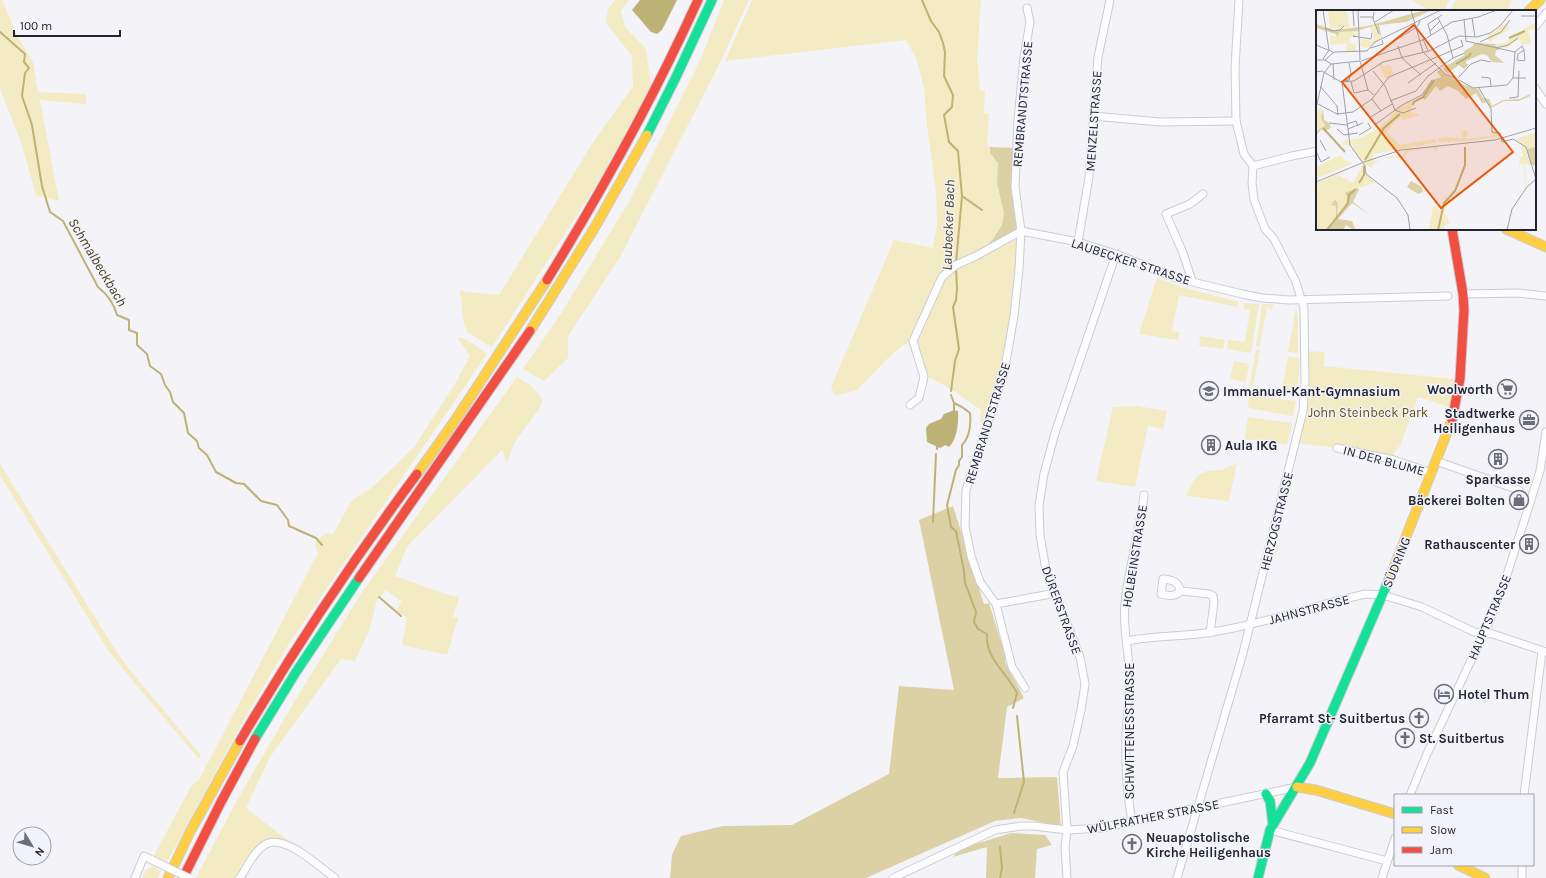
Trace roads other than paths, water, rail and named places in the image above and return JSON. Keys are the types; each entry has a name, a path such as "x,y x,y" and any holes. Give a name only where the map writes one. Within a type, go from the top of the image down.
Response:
{"main road":[{"path":"168,878 201,810 242,737 310,626 378,526 466,404 540,293 595,202 638,124 698,0"},
{"path":"183,878 215,812 258,735 316,642 510,361 551,299 607,208 680,70 712,0"},
{"path":"1530,10 1540,0"},
{"name":"SÜDRING","path":"1258,878 1266,842 1272,828 1310,763 1383,595 1452,423 1458,390 1462,349 1463,294 1452,230"},
{"path":"1508,230 1546,247"},
{"name":"WÜLFRATHER STRASSE","path":"1297,787 1316,790 1394,814"},
{"path":"1266,794 1270,800 1272,828"},
{"path":"1460,866 1485,878"}],"street":[{"name":"MENZELSTRASSE","path":"1078,242 1089,178 1098,57 1110,0"},
{"path":"1239,0 1234,67 1236,120 1244,154 1253,166 1316,151"},
{"name":"REMBRANDTSTRASSE","path":"996,604 980,582 971,556 965,526 966,490 1004,373 1014,316 1021,231 1015,187 1018,120 1024,57 1030,22 1027,8"},
{"path":"1536,26 1546,13"},
{"path":"1536,89 1546,104"},
{"path":"1093,116 1160,122 1236,120"},
{"name":"HERZOGSTRASSE","path":"1177,878 1224,720 1250,624 1303,411 1305,382 1304,308 1296,282 1274,239 1265,229 1254,200 1252,184 1253,166"},
{"path":"1192,281 1183,253 1166,214 1190,204 1203,194"},
{"path":"910,405 920,398 924,377 913,341 942,277 956,265 976,256 1021,231"},
{"name":"LAUBECKER STRASSE","path":"1021,231 1078,242 1116,254 1176,278 1262,298 1289,300 1448,296"},
{"name":"DÜRERSTRASSE","path":"1067,878 1065,847 1068,830 1063,772 1073,746 1085,684 1080,657 1046,570 1040,535 1040,505 1044,474 1055,433 1116,254"},
{"path":"1463,294 1518,293 1546,296"},
{"name":"HAUPTSTRASSE","path":"1410,794 1430,748 1484,633 1506,578 1541,466 1546,432"},
{"name":"IN DER BLUME","path":"1337,448 1394,460 1432,473"},
{"name":"IN DER BLUME","path":"1436,461 1519,490"},
{"name":"HOLBEINSTRASSE","path":"1127,641 1124,621 1125,594 1141,523 1144,495"},
{"path":"1181,591 1209,594 1213,596 1214,602 1210,633"},
{"path":"1026,688 1012,667 996,604 1056,593"},
{"name":"JAHNSTRASSE","path":"1127,641 1146,637 1210,633 1365,594 1383,595 1422,608 1474,632 1493,634 1544,651"},
{"name":"SCHWITTENESSTRASSE","path":"1127,641 1130,684 1126,735 1127,796 1132,822"},
{"path":"1524,794 1541,659 1544,651"},
{"name":"WÜLFRATHER STRASSE","path":"893,878 995,830 1021,826 1068,830 1101,828 1297,787"},
{"path":"1272,828 1387,861"},
{"path":"240,878 259,850 266,844 277,841 287,844 334,878"},
{"path":"1382,878 1394,841"},
{"path":"135,878 144,856 189,878"},
{"path":"1522,866 1522,878"}],"waterway":[{"name":"Laubecker Bach","path":"922,0 931,21 939,32 943,43 945,52 944,76 953,95 952,107 944,115 949,142 958,151 962,196 956,263"},
{"name":"Schmalbeckbach","path":"0,32 25,54 24,62 29,68 25,73 22,96 32,125 42,186 50,212 63,221 98,287 110,300 117,315 129,320 129,330 137,333 137,345 147,354 150,366 161,374 173,402 184,413 188,433 197,441 199,448 207,455 216,472 236,483 244,484 261,501 277,505 288,520 289,526 316,538 322,545"},
{"path":"962,196 982,210"},
{"name":"Laubecker Bach","path":"951,391 955,361 959,349 953,307 956,300 957,289 956,268"},
{"name":"Laubecker Bach","path":"951,395 954,403 970,413 969,430 967,438 962,445 962,457 956,470 947,505 951,527 956,531 965,583 976,612 974,622 978,629 987,634 989,651 1017,693 1013,708"},
{"name":"Laubecker Bach","path":"954,403 954,410"},
{"path":"933,522 936,454"},
{"name":"Schmalbeckbach","path":"379,597 401,616"},
{"name":"Laubecker Bach","path":"1014,813 1024,782 1017,716"},
{"name":"Laubecker Bach","path":"1000,847 1002,868 1000,878"}],"place":[{"name":"Woolworth","path":"1507,389"},
{"name":"Immanuel-Kant-Gymnasium","path":"1209,391"},
{"name":"Stadtwerke Heiligenhaus","path":"1529,420"},
{"name":"Aula IKG","path":"1211,445"},
{"name":"Sparkasse","path":"1498,459"},
{"name":"Bäckerei Bolten","path":"1519,500"},
{"name":"Rathauscenter","path":"1529,544"},
{"name":"Hotel Thum","path":"1444,694"},
{"name":"Pfarramt St- Suitbertus","path":"1419,718"},
{"name":"St. Suitbertus","path":"1405,738"},
{"name":"Neuapostolische Kirche Heiligenhaus","path":"1132,844"}],"park label":[{"name":"John Steinbeck Park","path":"1368,412"}]}
